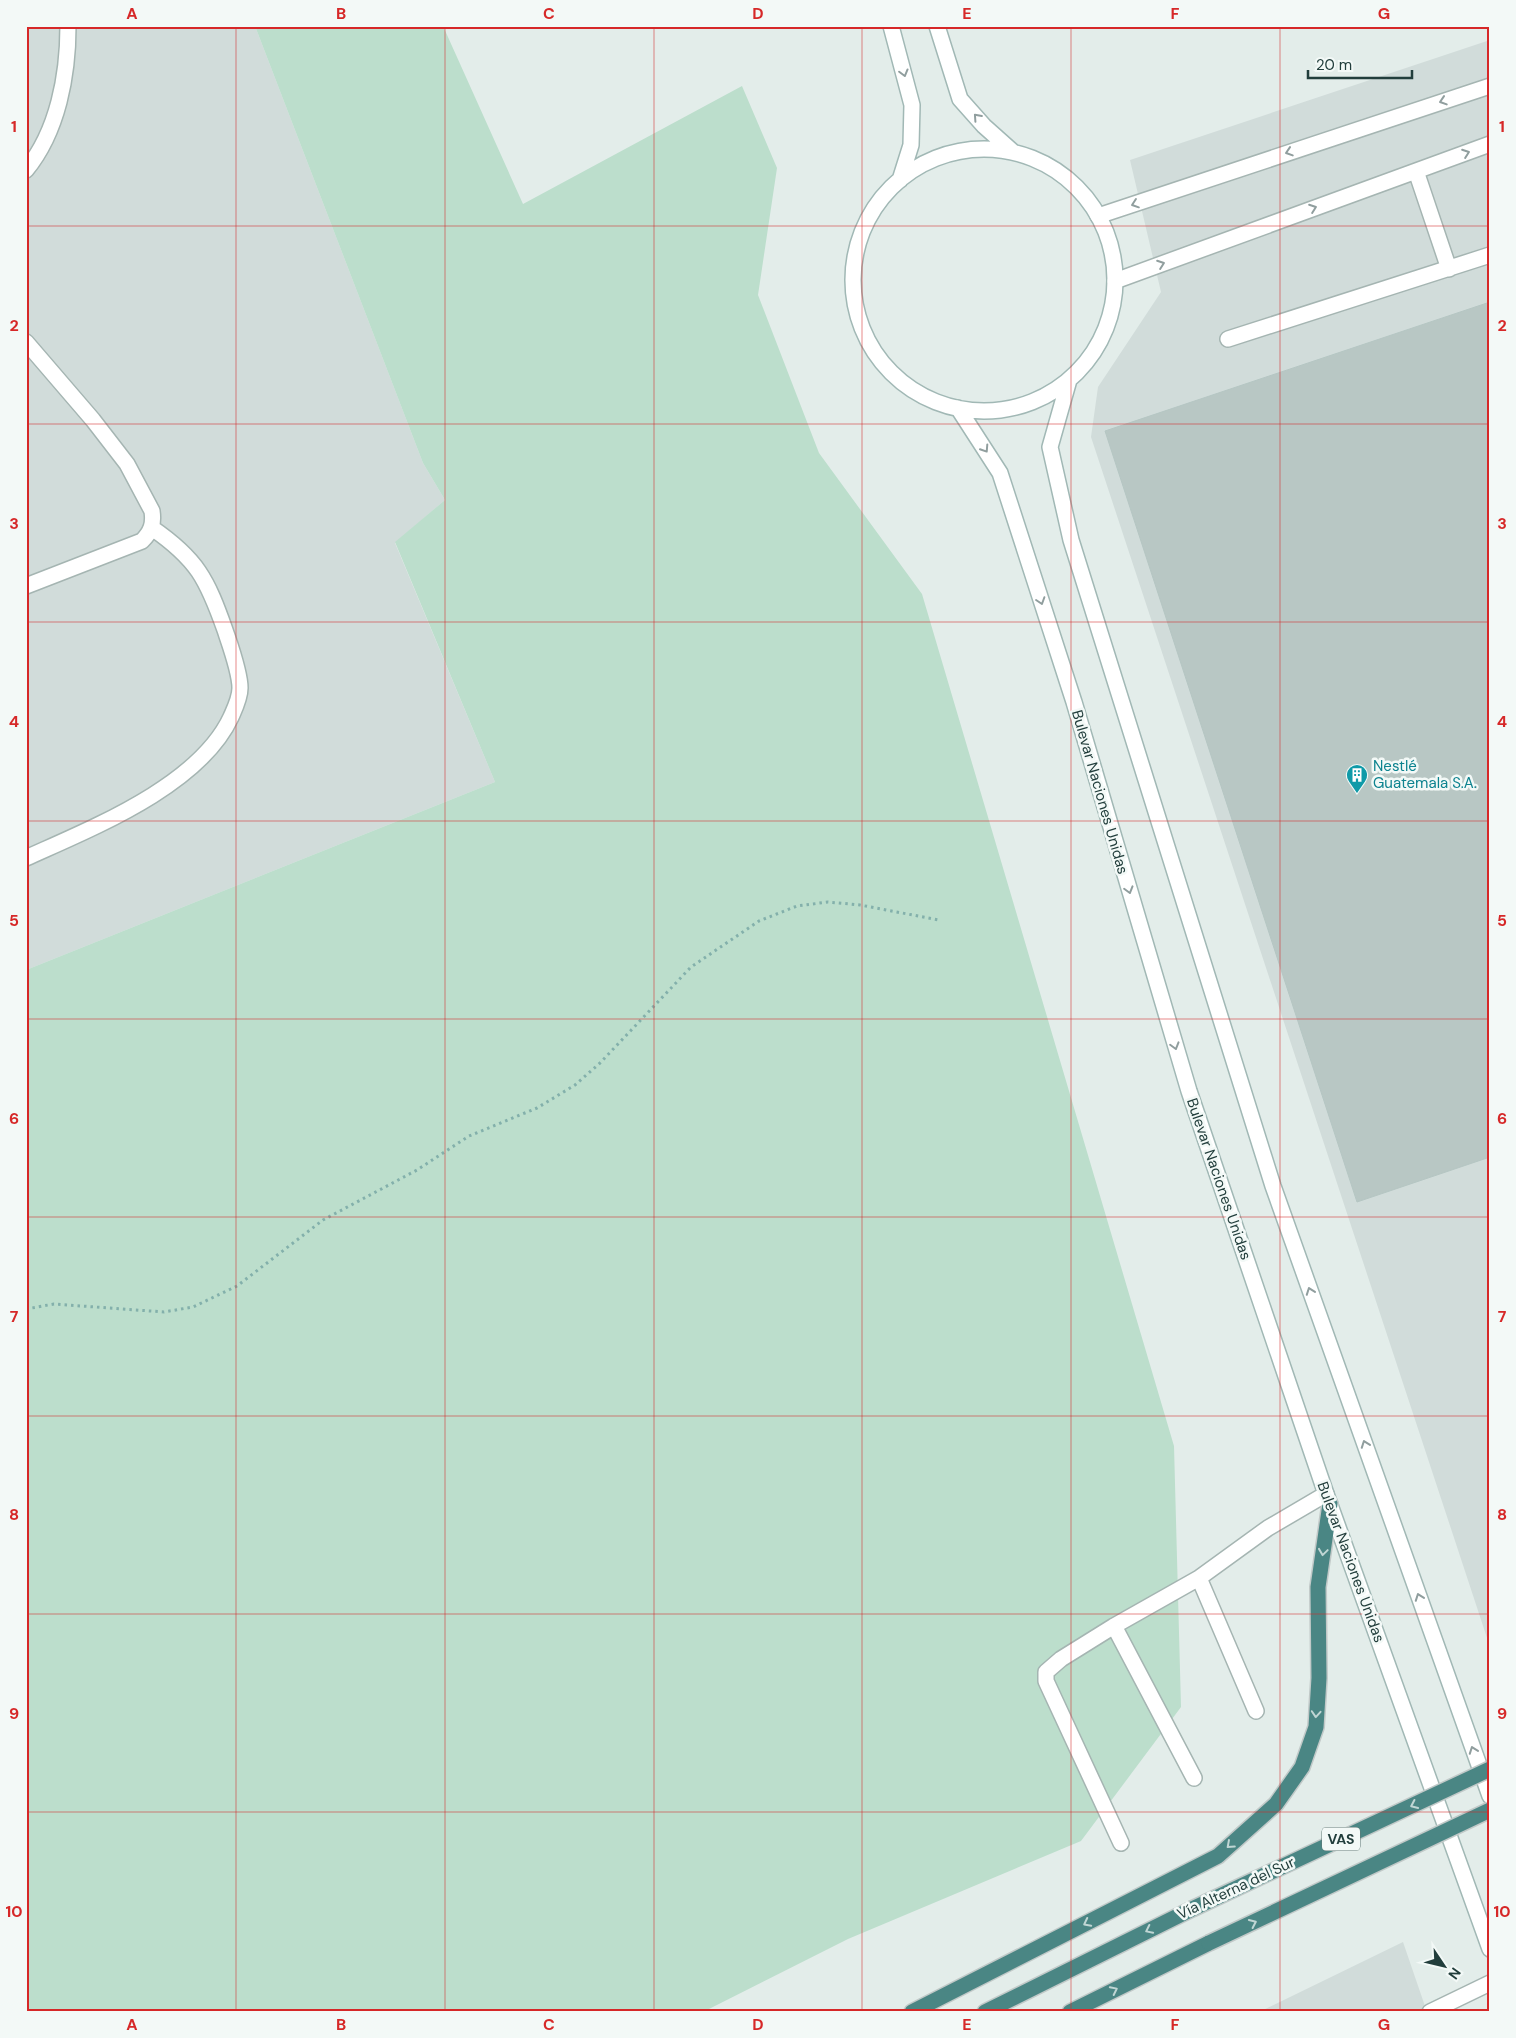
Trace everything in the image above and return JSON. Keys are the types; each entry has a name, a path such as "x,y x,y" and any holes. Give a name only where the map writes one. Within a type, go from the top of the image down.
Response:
{"highway":[{"path":"912,2012 1218,1856 1276,1804 1302,1766 1316,1727 1319,1678 1318,1587 1328,1499"},
{"name":"Vía Alterna del Sur","path":"985,2012 1192,1909 1490,1769"},
{"name":"VAS","path":"1070,2012 1490,1810"}],"main road":[{"path":"26,170 39,154 58,108 68,50 68,26"},
{"path":"891,26 912,105 911,145 900,180"},
{"path":"937,26 960,99 1012,151"},
{"path":"1098,216 1490,86"},
{"path":"1115,281 1490,144"},
{"path":"982,149 1012,151 1033,158 1053,168 1071,181 1086,197 1098,216 1108,236 1115,281 1107,325 1097,345 1084,364 1069,380 1044,396 1016,407 988,411 958,408 930,400 905,385 884,365 867,341 857,313 853,284 858,245 864,226 880,201 900,180 925,163 952,153 982,149"},
{"path":"1416,171 1449,268"},
{"path":"1228,339 1490,255"},
{"path":"26,342 127,464 152,511 152,528 142,541 26,586"},
{"path":"1069,380 1050,448 1071,540 1273,1186 1490,1796"},
{"name":"Bulevar Naciones Unidas","path":"958,408 1000,473 1074,702 1189,1091 1328,1499 1490,1949"},
{"path":"26,858 115,817 181,774 207,752 219,737 237,704 240,687 230,643 213,598 191,559 177,545 152,528"},
{"path":"1121,1843 1046,1680 1046,1672 1061,1659 1114,1626 1199,1578 1268,1528 1328,1499"},
{"path":"1199,1578 1256,1711"},
{"path":"1114,1626 1194,1778"},
{"path":"1430,2012 1490,1982"}],"path":[{"path":"26,1309 54,1304 164,1312 193,1307 237,1286 323,1220 417,1170 469,1136 537,1108 575,1085 600,1063 691,968 759,921 797,906 828,902 860,905 939,920"}],"shaded area":[{"path":"26,26 255,26 423,463 445,500 395,543 495,782 26,970"},
{"name":"Nestlé Guatemala S.A.","path":"1490,40 1490,1647 1091,437 1098,387 1161,292 1130,160"},
{"path":"1403,1942 1427,2012 1259,2012"}],"green space":[{"path":"255,26 443,26 523,204 742,86 777,168 758,295 819,453 922,594 1174,1446 1181,1707 1081,1841 848,1939 703,2012 26,2012 26,970 495,782 395,542 445,500 423,463"}],"building":[{"name":"Nestlé Guatemala S.A.","path":"1490,302 1490,1157 1357,1202 1105,431"}],"place":[{"name":"Nestlé Guatemala S.A.","path":"1357,794"}]}
